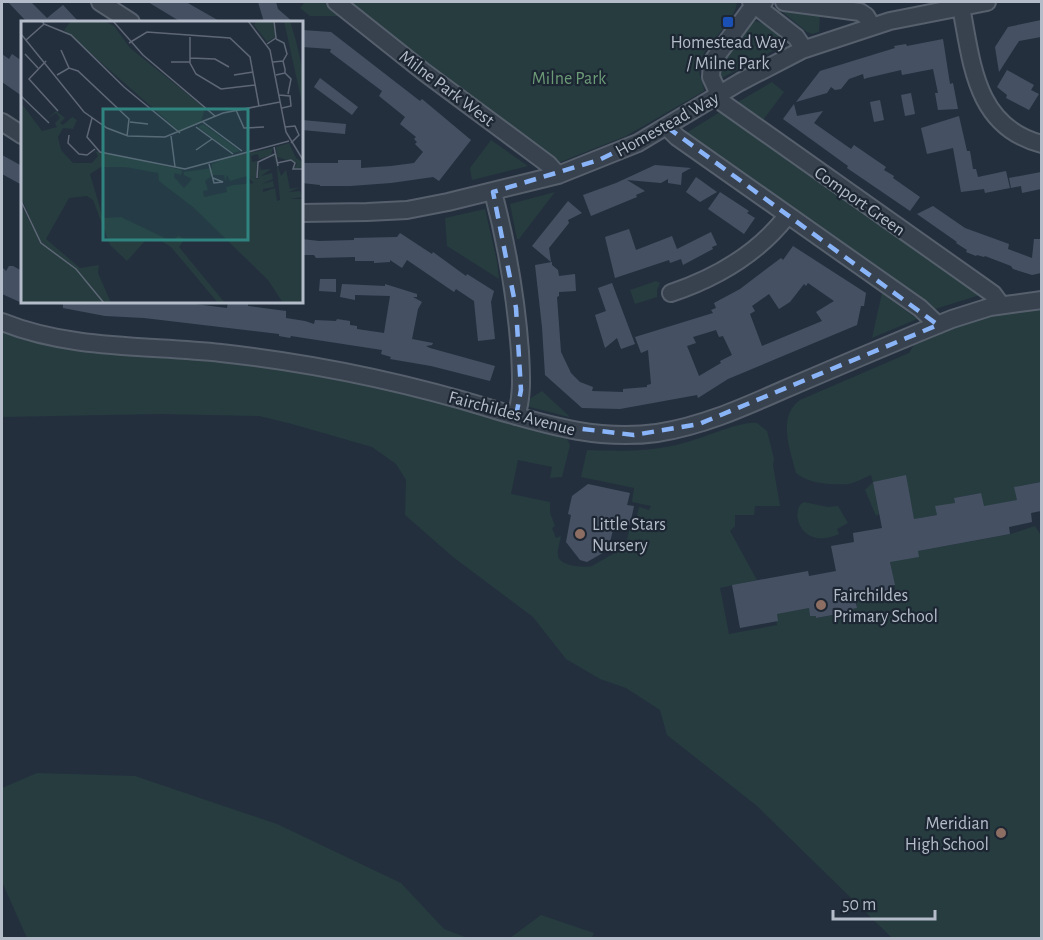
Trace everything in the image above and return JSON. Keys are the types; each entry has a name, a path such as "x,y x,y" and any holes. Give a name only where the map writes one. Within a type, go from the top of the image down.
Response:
{"street":[{"path":"100,2 129,21"},
{"name":"Milne Park West","path":"336,2 424,72 546,162 558,175"},
{"path":"784,2 860,12 866,16 872,26"},
{"name":"Homestead Way","path":"303,213 407,210 493,192 558,175 618,152 667,127 773,64 804,50 872,26 987,2"},
{"path":"719,95 711,77 712,62 757,3 796,37 804,50"},
{"path":"961,7 973,67 985,102 998,120 1011,131 1041,144"},
{"name":"Comport Green","path":"719,95 729,108 993,294 1001,305"},
{"path":"2,122 21,134"},
{"path":"667,127 677,137 920,309 938,325"},
{"path":"493,192 510,265 515,301 521,379 520,400 516,416"},
{"path":"671,293 707,280 733,264 765,239 788,216"},
{"name":"Fairchildes Avenue","path":"2,322 30,333 62,340 228,354 348,374 459,399 551,427 594,434 634,435 671,430 734,411 938,325 980,310 1041,300"}],"highlighted area":[{"path":"667,127 938,325 699,424 634,435 540,424 516,416 521,390 516,308 493,192 599,160"}],"green space":[{"path":"305,2 327,2 341,12 338,16 310,16 300,8"},
{"name":"Milne Park","path":"344,2 737,2 730,19 701,59 699,71 704,91 626,136 558,163"},
{"path":"779,9 820,14 819,32 812,34 807,32"},
{"path":"756,21 767,25 785,40 776,49 722,78 718,72 720,60 750,22"},
{"path":"772,82 784,92 763,120 738,102"},
{"path":"723,110 983,294 932,310 683,135"},
{"path":"491,140 528,166 472,180 470,168"},
{"path":"555,192 519,239 517,239 510,204"},
{"path":"485,209 499,279 447,246 445,218"},
{"path":"656,281 660,283 657,297 635,304 630,290"},
{"path":"882,293 917,319 872,338"},
{"path":"1041,306 1041,482 1015,487 1016,497 1020,497 1020,500 980,507 981,493 954,498 956,508 960,511 914,519 909,495 876,516 865,490 873,482 871,475 851,483 835,484 814,482 796,473 787,434 787,424 793,407 800,400 909,353 917,340 975,318"},
{"path":"2,330 32,341 58,346 224,361 326,376 412,394 566,437 570,445 562,477 550,478 552,467 518,460 511,494 550,502 550,513 555,526 552,528 556,538 561,536 559,559 567,564 583,567 592,566 625,547 630,528 634,529 639,507 649,510 651,506 632,502 634,488 581,477 587,450 654,449 685,443 739,425 757,423 767,431 774,459 780,506 755,506 754,515 735,515 735,526 730,531 757,580 720,588 729,634 777,625 775,614 809,608 810,616 817,618 857,608 856,599 881,594 882,598 887,601 897,599 890,561 918,557 918,551 1011,534 1035,526 1042,537 1041,938 892,938 757,806 667,735 660,710 626,688 600,679 566,659 533,617 453,557 405,515 406,480 396,464 372,447 259,416 159,414 2,417"},
{"path":"542,391 569,417 526,406 526,401"},
{"path":"804,502 828,507 838,506 848,523 837,529 839,534 825,538 806,533 798,520 800,506"},
{"path":"37,773 135,776 277,824 401,883 444,929 468,938 27,938 2,882 2,788"},
{"path":"541,915 594,933 592,938 510,938"}],"building":[{"path":"8,2 31,2 47,18 63,5 78,21 26,21"},
{"path":"148,2 186,2 219,21 179,21"},
{"path":"258,2 276,2 278,9 292,21 264,21"},
{"path":"1041,20 1041,37 1019,41 999,72 995,47 1008,27"},
{"path":"303,30 331,32 420,101 422,99 471,140 439,181 433,177 350,186 320,186 303,183 303,163 338,163 338,160 361,160 361,168 391,166 414,163 423,152 415,144 416,137 400,124 405,117 379,96 382,91 330,52 331,49 303,47"},
{"path":"943,39 950,84 953,83 958,109 938,110 935,93 938,93 933,69 902,75 901,70 864,79 863,74 849,79 841,89 835,90 831,87 827,93 796,102 820,71 895,48 894,46 906,44 907,46"},
{"path":"2,54 9,59 12,54 21,60 21,95 2,82"},
{"path":"1007,70 1034,85 1031,90 1039,94 1029,110 1006,98 1007,95 997,87"},
{"path":"320,78 358,107 352,115 314,87"},
{"path":"911,93 915,114 905,116 901,95"},
{"path":"880,100 884,120 874,122 870,102"},
{"path":"794,104 797,116 823,111 814,123 851,149 854,145 886,167 884,170 894,176 893,178 920,197 910,211 847,168 848,166 783,119"},
{"path":"959,116 967,151 970,151 973,169 976,169 978,177 1006,171 1010,188 985,193 984,189 961,192 953,148 927,154 921,128"},
{"path":"303,120 346,124 345,134 303,130"},
{"path":"2,155 21,165 21,184 2,174"},
{"path":"655,165 691,168 682,173 681,185 668,183 668,179 661,183 627,180 645,191 636,195 637,197 591,216 583,195"},
{"path":"1041,172 1041,189 1022,193 1021,186 1011,188 1009,178"},
{"path":"696,177 717,192 700,202 686,192"},
{"path":"720,192 749,211 747,213 755,218 744,234 708,209"},
{"path":"568,201 582,213 568,220 569,223 549,248 551,262 532,246"},
{"path":"933,206 965,228 1009,244 1008,249 1032,258 1034,239 1041,239 1041,273 1032,275 985,256 976,256 966,252 967,250 957,242 917,214"},
{"path":"629,229 636,250 672,236 677,249 711,232 717,245 683,265 681,259 670,263 669,260 615,278 605,237"},
{"path":"400,233 432,254 433,252 466,276 467,274 494,291 491,302 495,339 478,341 474,301 456,289 454,292 407,260 402,268 390,260 390,262 374,263 374,261 355,261 355,257 316,258 314,255 303,255 303,239 319,241 397,237"},
{"path":"793,246 866,293 857,325 728,379 698,398 697,395 620,409 582,408 545,375 535,265 552,262 559,276 575,274 576,291 559,292 557,297 561,352 571,373 580,382 593,387 592,391 623,392 623,389 647,387 651,384 648,350 641,353 635,337 713,313 711,310 716,308 714,303 740,289 781,258 783,260","holes":["808,283 834,301 816,312 822,321 762,346 750,314 755,311 752,306 769,294 779,309 790,302 804,284 806,286","716,330 719,337 723,336 732,355 699,376 687,346 696,343 693,337"]},
{"path":"9,266 21,270 21,303 2,294 2,267 6,271"},
{"path":"320,279 336,279 336,292 319,291"},
{"path":"612,283 635,344 621,349 617,338 605,348 595,315 606,311 598,288"},
{"path":"342,284 385,286 385,284 417,294 417,297 413,297 422,302 418,309 412,339 433,343 426,346 430,348 495,366 490,381 431,366 390,359 391,357 381,354 382,350 291,336 290,338 279,336 279,334 144,318 105,316 63,308 63,303 195,303 227,308 228,303 248,303 248,306 286,311 286,318 314,324 315,320 336,321 337,319 350,321 350,325 357,326 357,329 384,333 390,296 355,295 355,300 340,297"},
{"path":"906,475 914,519 937,515 935,506 955,503 954,498 981,493 984,506 1017,500 1014,487 1041,482 1041,511 1031,513 1032,522 1009,527 1010,534 918,551 919,557 890,562 895,585 889,586 890,593 855,599 857,608 848,610 849,612 816,618 816,616 810,616 809,608 777,614 778,621 740,628 732,585 808,571 809,576 836,571 831,546 854,542 853,533 882,528 873,482"},
{"path":"588,484 630,493 627,505 634,506 630,525 615,522 608,550 587,562 580,560 566,542 572,496"}],"place":[{"name":"Homestead Way / Milne Park","path":"728,22"},
{"name":"Little Stars Nursery","path":"580,534"},
{"name":"Fairchildes Primary School","path":"821,605"},
{"name":"Meridian High School","path":"1001,833"}]}
